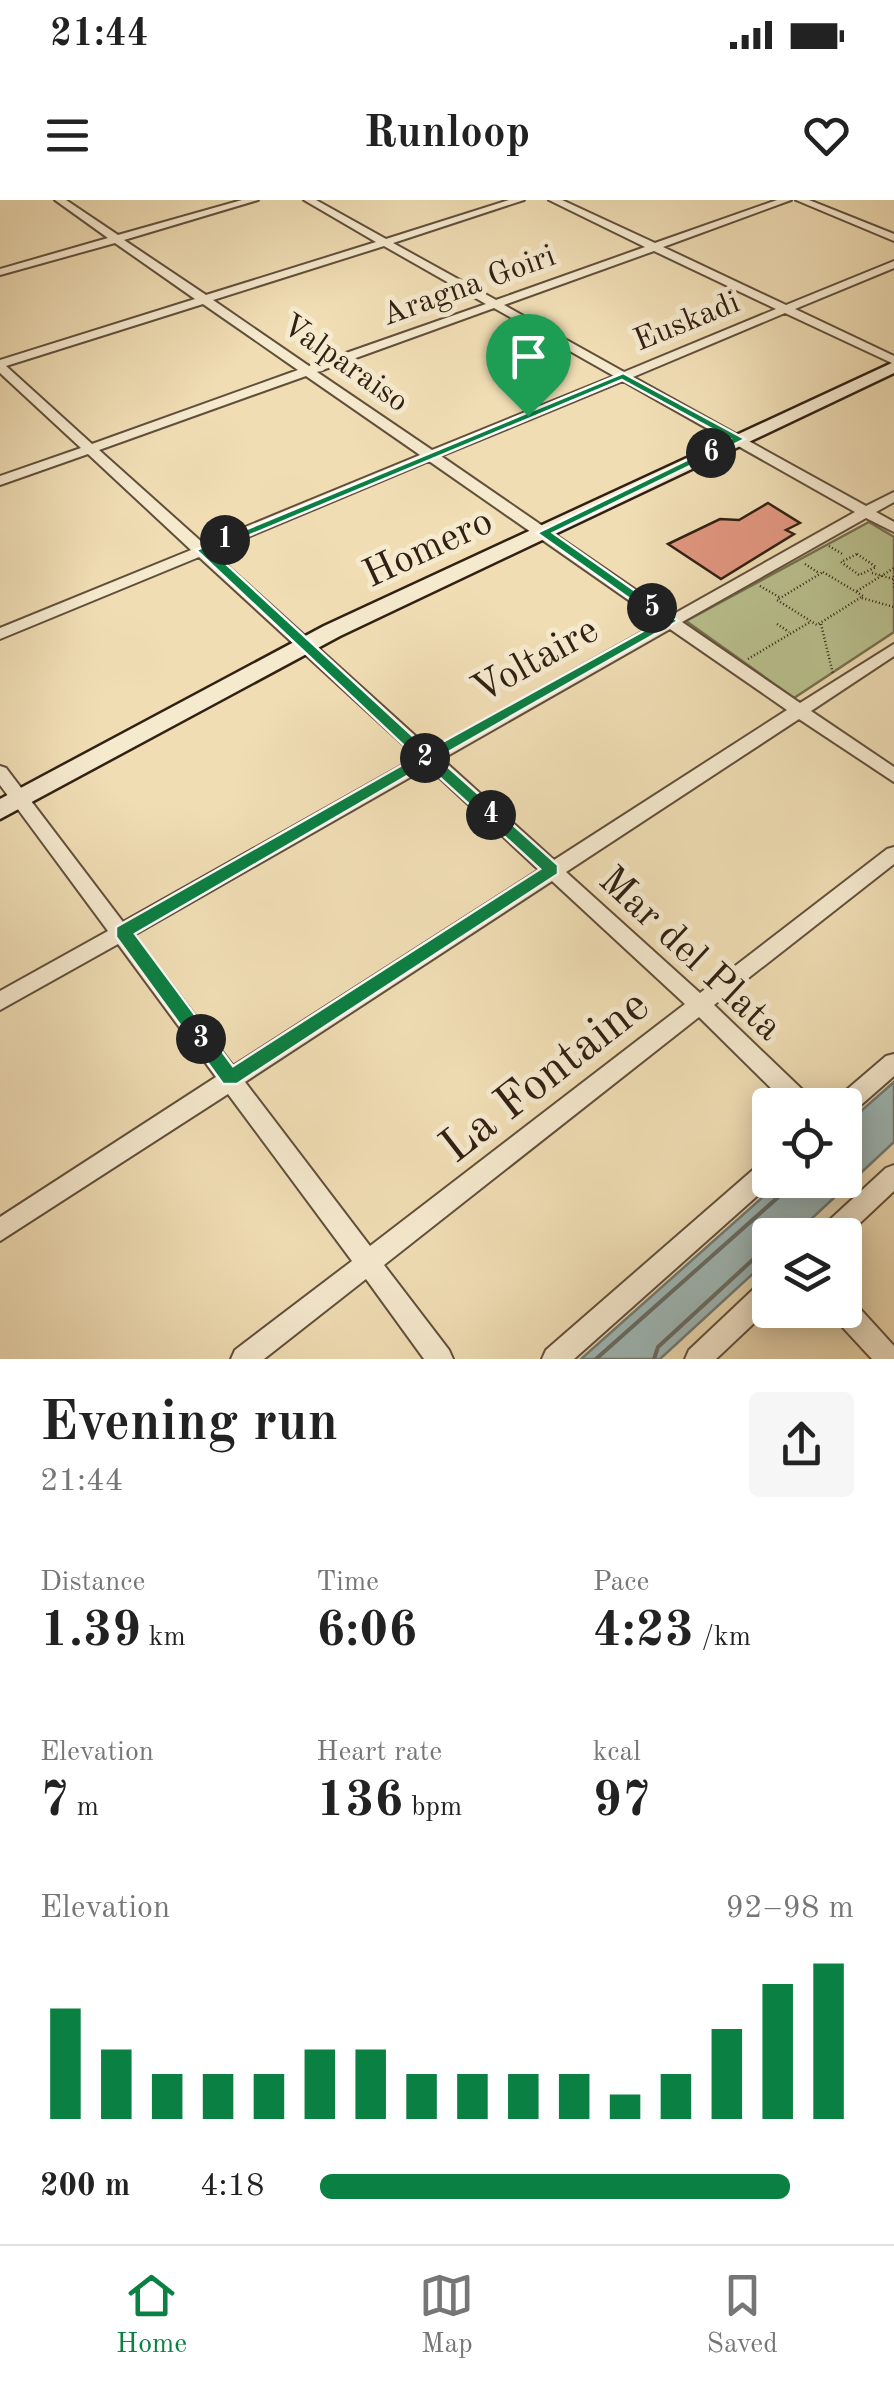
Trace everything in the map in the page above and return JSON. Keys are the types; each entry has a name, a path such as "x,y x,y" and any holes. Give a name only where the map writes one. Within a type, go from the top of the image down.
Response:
{"main road":[{"name":"Homero","path":"10,805 304,645 894,364"}],"street":[{"name":"Valparaiso","path":"60,200 894,776"},
{"path":"0,272 253,200"},
{"path":"309,200 894,528"},
{"path":"0,366 518,200"},
{"path":"554,200 894,364"},
{"name":"Aragna Goiri","path":"0,482 786,200"},
{"path":"801,200 894,238"},
{"name":"Euskadi","path":"0,634 894,264"},
{"name":"Mar del Plata","path":"0,366 700,1005 785,1088"},
{"name":"Voltaire","path":"0,1002 894,496"},
{"path":"0,1230 894,648"},
{"path":"0,772 10,805 123,932 440,1359"},
{"name":"La Fontaine","path":"244,1359 894,854"},
{"path":"862,1090 894,1063"},
{"path":"848,1218 894,1176"},
{"path":"555,1359 752,1186"},
{"path":"698,1359 752,1307"},
{"path":"860,1328 888,1359"}],"path":[{"path":"871,572 876,567 870,559 857,554 845,556 841,562 859,574 871,572 893,578 894,588"},
{"path":"789,555 856,592 860,598 894,606"},
{"path":"856,592 894,568"},
{"path":"820,574 777,600 811,621 821,622 860,598"},
{"path":"747,578 780,598"},
{"path":"737,666 811,621"},
{"path":"821,622 836,686"},
{"path":"778,624 791,633"}],"green space":[{"path":"869,522 894,537 894,632 794,698 686,621"}],"water":[{"path":"894,1082 894,1142 862,1172 862,1110"},
{"path":"762,1198 834,1198 812,1218 752,1218 752,1275 660,1359 581,1359"}],"building":[{"path":"768,503 800,523 786,530 794,534 721,579 668,544 720,519 739,520"}],"route":[{"path":"528,416 203,550 427,758 123,932 230,1078 552,870 427,758 671,621 544,533 739,439 623,376 528,416"}]}
